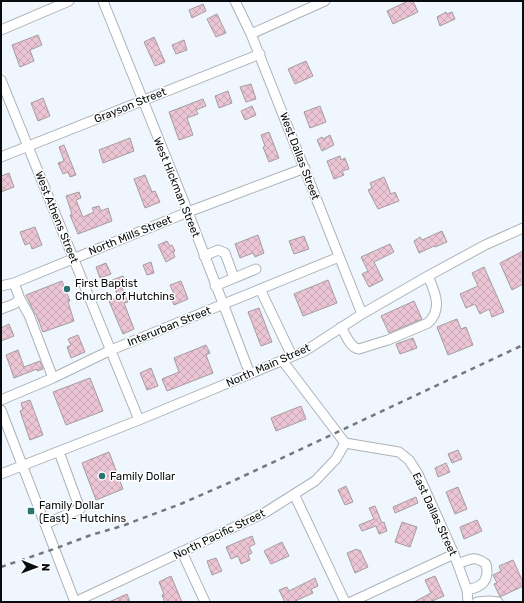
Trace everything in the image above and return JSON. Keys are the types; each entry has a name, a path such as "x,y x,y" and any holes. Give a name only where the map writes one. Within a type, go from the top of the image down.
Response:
{"street":[{"path":"1,30 69,1"},
{"name":"West Hickman Street","path":"103,1 188,212 215,286 250,374"},
{"name":"West Dallas Street","path":"235,1 260,54 362,314"},
{"path":"251,34 325,1"},
{"name":"Grayson Street","path":"1,157 260,54"},
{"name":"West Athens Street","path":"1,80 139,420"},
{"name":"North Mills Street","path":"1,286 14,283 188,212 305,168"},
{"name":"North Main Street","path":"1,474 139,420 305,351 362,314 428,276 485,245 523,228"},
{"path":"204,256 218,250 225,253 234,278"},
{"name":"Interurban Street","path":"1,400 53,378 111,350 339,257"},
{"path":"215,286 256,269"},
{"path":"341,327 352,346 359,349 388,340 428,323 432,320 436,310 437,301 428,276"},
{"path":"14,283 20,299 29,315 53,378"},
{"path":"260,289 292,356"},
{"path":"1,309 14,304 20,299"},
{"path":"282,360 335,432 345,443"},
{"path":"1,410 75,602"},
{"name":"North Pacific Street","path":"75,602 266,512 315,481 336,459 345,443"},
{"name":"East Dallas Street","path":"345,443 399,452 409,460 418,474 454,554 467,590 468,602"},
{"path":"45,524 80,508 59,452"},
{"path":"294,494 345,602"},
{"path":"182,552 205,602"},
{"path":"351,602 454,554"},
{"path":"458,564 474,558 479,558 486,564 488,573 486,580 478,588 467,590"},
{"path":"477,602 498,602"}],"building":[{"path":"408,1 413,1 418,12 393,24 387,11"},
{"path":"203,4 206,11 192,18 189,10"},
{"path":"446,12 447,14 452,12 455,19 440,26 437,17"},
{"path":"217,14 226,33 216,37 207,19"},
{"path":"38,35 42,45 30,50 34,61 20,67 12,45"},
{"path":"154,37 165,62 155,66 144,42"},
{"path":"184,40 187,50 176,54 172,45"},
{"path":"306,61 313,76 295,84 288,69"},
{"path":"251,84 256,99 246,102 240,87"},
{"path":"228,91 232,103 219,108 215,96"},
{"path":"43,98 50,116 38,121 31,103"},
{"path":"203,99 206,106 196,110 198,114 187,118 193,135 179,140 169,112"},
{"path":"252,106 256,115 245,120 241,111"},
{"path":"320,106 326,122 310,128 304,112"},
{"path":"269,132 279,158 269,162 263,147 265,146 261,135"},
{"path":"330,135 334,145 322,151 317,140 322,137 323,139"},
{"path":"130,138 134,151 103,163 99,150"},
{"path":"64,145 76,175 70,177 68,172 63,174 58,163 64,161 59,147"},
{"path":"340,156 341,160 345,158 349,169 342,171 344,175 334,179 327,161"},
{"path":"9,173 14,187 1,192 1,176"},
{"path":"145,175 152,192 155,191 160,202 145,208 134,179"},
{"path":"384,177 391,194 395,192 399,201 378,209 368,190 372,188 370,183"},
{"path":"79,192 81,198 76,200 83,217 94,212 92,208 99,206 101,211 108,208 112,221 78,234 70,215 72,214 66,196"},
{"path":"35,227 42,245 32,249 30,243 25,245 20,232"},
{"path":"442,231 447,242 419,253 414,241 420,237 422,240"},
{"path":"258,235 264,253 255,257 253,253 240,258 235,244"},
{"path":"304,236 309,249 294,254 289,241"},
{"path":"167,241 170,246 172,245 175,251 173,252 175,257 166,262 158,245"},
{"path":"390,244 394,252 374,262 383,280 369,287 362,274 368,271 361,257"},
{"path":"523,251 523,284 512,290 500,263"},
{"path":"151,262 154,273 147,275 143,265"},
{"path":"106,263 111,274 100,278 96,267"},
{"path":"484,267 504,312 492,317 489,309 480,314 475,304 466,308 460,294 478,286 472,273"},
{"path":"123,276 126,283 121,285 128,302 124,303 134,329 123,334 109,301 118,297 112,280"},
{"path":"328,280 337,303 303,316 294,294"},
{"path":"62,281 70,301 68,302 74,321 43,332 26,295"},
{"path":"181,281 188,299 174,305 170,295 174,294 170,285"},
{"path":"414,301 422,319 389,333 381,316"},
{"path":"259,308 272,342 261,346 248,312"},
{"path":"457,319 461,329 466,327 473,345 448,355 437,327"},
{"path":"9,324 14,336 1,341 1,328"},
{"path":"78,335 85,352 71,358 67,347 71,345 68,339"},
{"path":"413,338 417,348 400,354 396,344"},
{"path":"206,345 210,353 206,355 213,373 167,391 162,379 179,372 174,358"},
{"path":"18,350 24,367 40,361 43,369 37,371 37,369 14,378 6,355"},
{"path":"151,368 158,386 147,390 140,373"},
{"path":"90,378 103,411 66,425 53,392"},
{"path":"30,400 43,435 30,440 20,411 23,410 21,403"},
{"path":"301,406 306,419 276,431 271,418"},
{"path":"458,450 462,459 452,463 448,454"},
{"name":"Family Dollar","path":"109,452 123,489 96,500 82,463"},
{"path":"446,463 450,472 438,477 435,468"},
{"path":"346,486 353,502 345,505 338,490"},
{"path":"458,487 467,509 455,514 446,492"},
{"path":"416,497 418,503 395,513 393,507"},
{"path":"375,506 387,531 379,534 376,526 362,531 359,525 374,519 369,508"},
{"path":"477,520 482,531 464,539 460,527"},
{"path":"402,522 417,527 410,547 395,542"},
{"path":"252,536 255,544 249,547 252,553 248,555 250,560 241,564 238,556 231,559 226,547"},
{"path":"282,542 289,556 271,564 264,551"},
{"path":"357,549 358,551 360,550 368,567 355,573 347,553"},
{"path":"216,558 222,571 212,575 207,561"},
{"path":"513,560 523,582 523,586 500,597 494,584 497,583 493,575 501,571 499,566"},
{"path":"171,576 182,602 165,602 162,595 164,594 159,582"},
{"path":"435,576 444,596 430,602 414,602 431,593 425,580"},
{"path":"315,578 318,586 311,589 313,593 293,602 285,602 279,590 287,587 289,591"},
{"path":"127,594 130,602 109,602"}],"railway":[{"path":"1,567 91,535 122,526 183,503 523,345"}],"place":[{"name":"First Baptist Church of Hutchins","path":"67,289"},
{"name":"Family Dollar","path":"102,476"},
{"name":"Family Dollar (East) - Hutchins","path":"31,511"}]}
